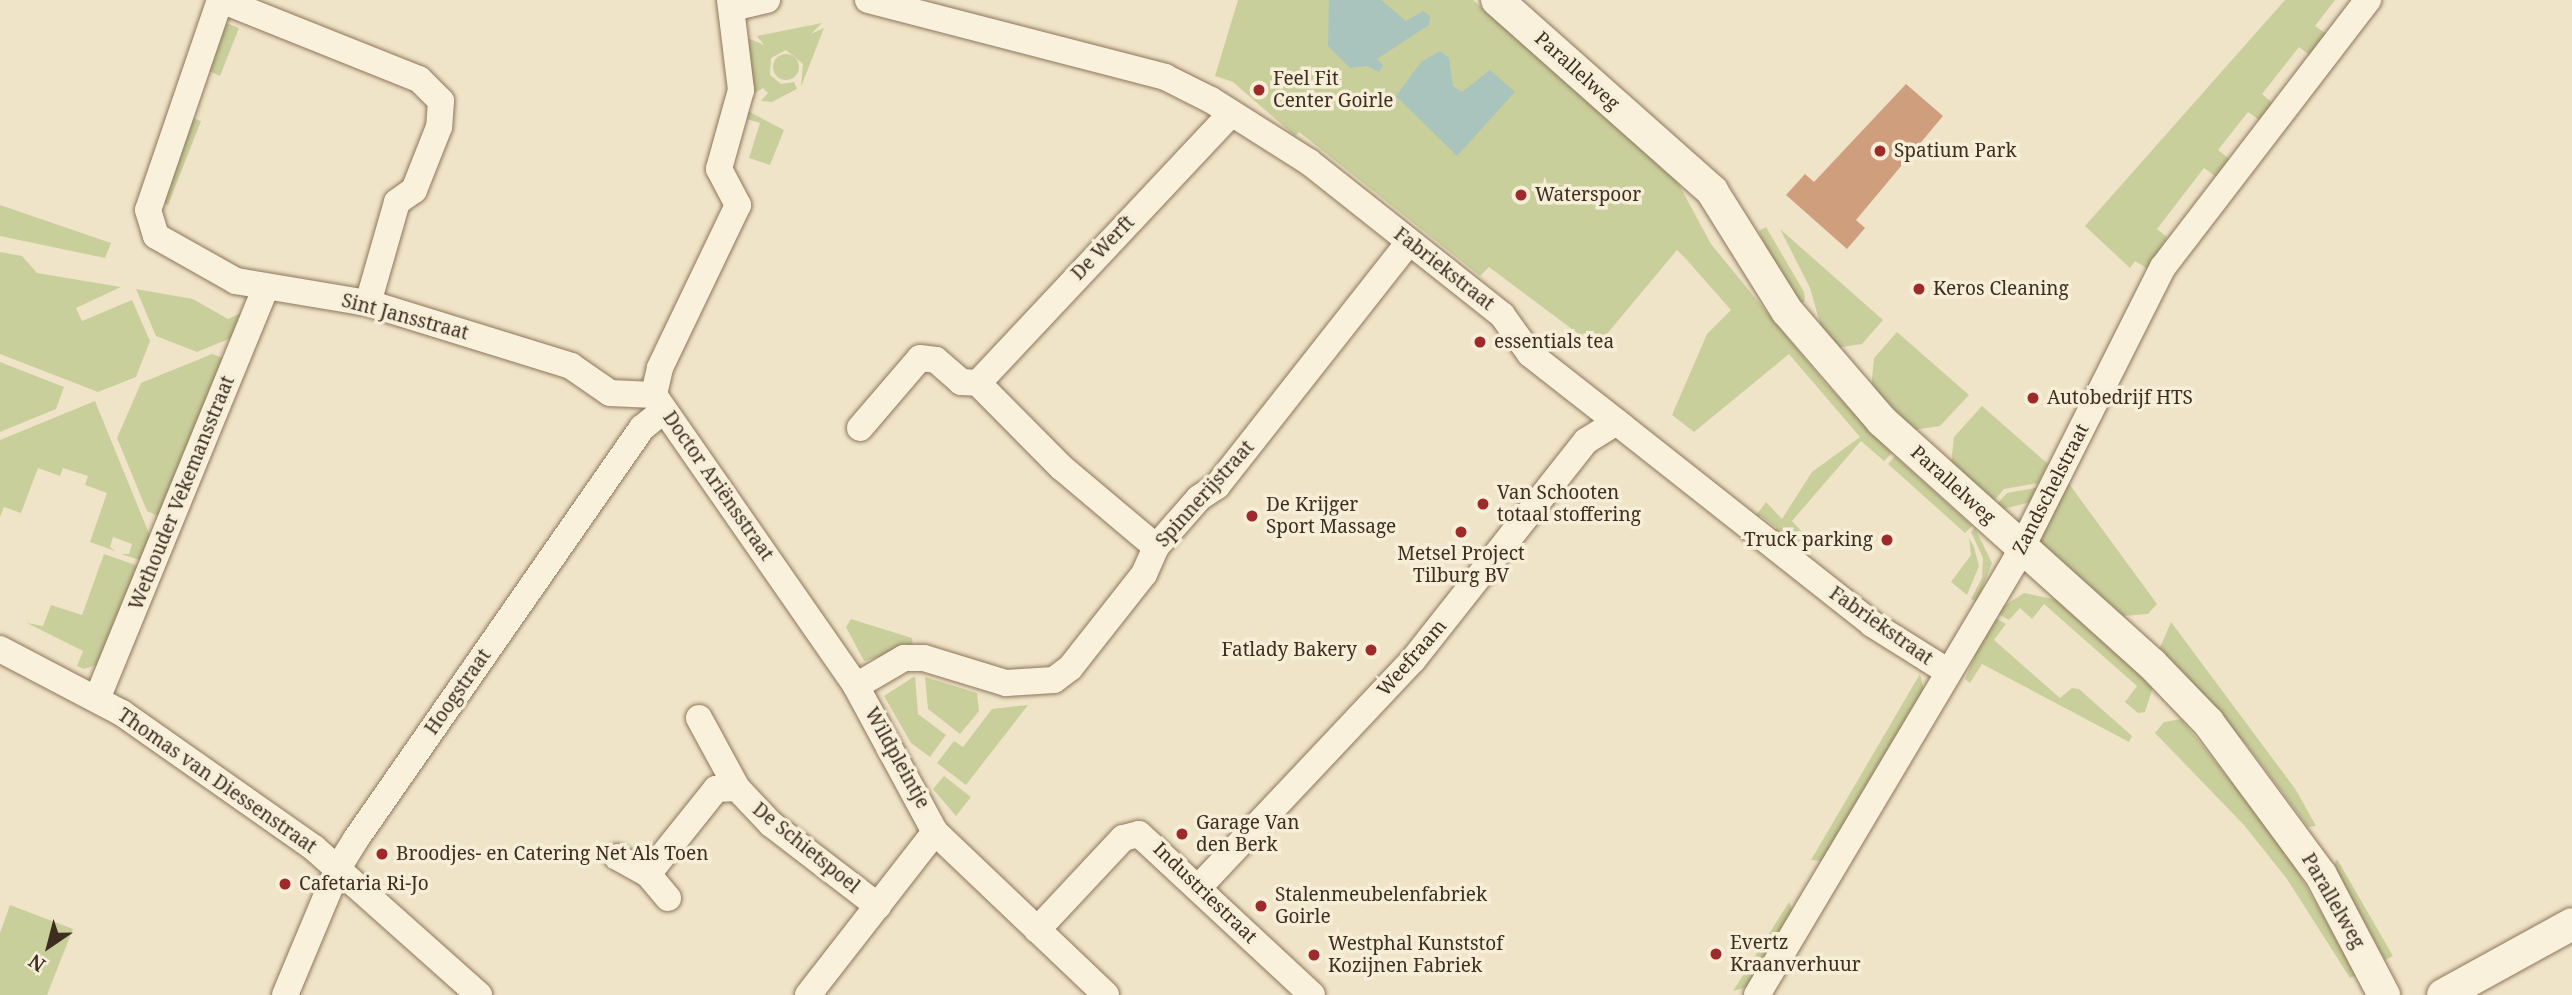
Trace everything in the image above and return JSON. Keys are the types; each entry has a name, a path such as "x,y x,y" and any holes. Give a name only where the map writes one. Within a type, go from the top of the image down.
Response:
{"street":[{"path":"731,4 767,0"},
{"name":"Fabriekstraat","path":"868,0 1165,77 1309,162 1502,315 1530,354 1872,624 1947,671"},
{"name":"Parallelweg","path":"1497,0 1712,191 1768,284 1846,384 2179,691 2252,777 2321,875 2384,995"},
{"name":"Zandschelstraat","path":"1757,995 2021,545 2163,267 2368,0"},
{"path":"219,3 419,79 441,101 439,127 414,190 397,202 368,303"},
{"name":"Sint Jansstraat","path":"219,3 148,210 156,236 236,281 368,303 571,366 610,393 659,403"},
{"name":"Doctor Ariënsstraat","path":"731,4 741,90 719,169 738,205 654,381 659,403 856,685"},
{"name":"De Werft","path":"978,383 1231,114"},
{"name":"Spinnerijstraat","path":"856,685 904,658 924,658 1006,683 1054,680 1070,668 1144,574 1156,547 1199,498 1217,486 1409,242"},
{"name":"Wethouder Vekemansstraat","path":"97,699 266,287"},
{"path":"860,428 920,358 936,360 961,382 978,383 1061,467 1156,547"},
{"name":"Hoogstraat","path":"285,995 338,868 659,403"},
{"name":"Weefraam","path":"1199,887 1413,660 1587,441 1616,422"},
{"name":"Thomas van Diessenstraat","path":"0,649 97,699 338,868 480,995"},
{"name":"Wildpleintje","path":"856,685 935,832 1105,995"},
{"name":"De Schietspoel","path":"699,718 737,788 771,824 877,906"},
{"name":"De Schietspoel","path":"648,874 716,789 737,788"},
{"path":"807,995 935,832"},
{"name":"Industriestraat","path":"1037,930 1131,833 1147,838 1312,995"},
{"path":"617,857 648,874 668,898"},
{"path":"2443,995 2572,924"}],"green space":[{"name":"Waterspoor","path":"1238,0 1473,0 1677,181 1711,244 1824,382 1892,453 1884,461 1861,441 1792,521 1807,537 1795,545 1773,534 1777,528 1761,516 1754,518 1766,502 1782,519 1812,472 1860,437 1789,354 1694,432 1672,415 1707,334 1731,310 1677,250 1596,347 1489,267 1480,276 1299,132 1295,136 1233,82 1215,76"},
{"path":"2285,0 2335,0 2315,26 2328,35 2312,57 2299,47 2262,94 2275,105 2262,122 2248,112 2218,150 2232,161 2219,179 2204,168 2157,229 2167,237 2148,269 2135,261 2130,268 2085,226"},
{"path":"219,20 239,28 220,76 209,71"},
{"path":"822,23 811,34 824,28 801,87 803,64 786,50 771,58 770,75 781,84 794,82 797,89 772,102 761,101 768,93 763,88 749,97 748,38 764,45 757,36"},
{"path":"786,54 795,58 799,67 795,76 786,80 777,76 773,67 777,58"},
{"path":"746,110 784,130 770,165 749,158 760,123 743,118"},
{"path":"193,118 201,121 168,205 158,201 167,194"},
{"path":"0,205 111,243 105,258 0,236"},
{"path":"1766,227 1804,292 1805,301 1799,305 1759,231"},
{"path":"1780,229 1883,320 1862,344 1836,348 1822,330 1810,288"},
{"path":"0,252 22,256 37,273 121,287 76,308 82,321 132,300 150,341 136,377 98,392 0,354"},
{"path":"136,289 193,299 228,319 241,313 231,338 197,352 156,336"},
{"path":"1897,332 1969,395 1940,426 1913,430 1871,388 1874,358"},
{"path":"212,354 223,358 182,459 184,467 176,471 158,516 147,511 117,438 141,383"},
{"path":"0,362 64,387 56,409 0,432"},
{"path":"95,401 150,536 140,560 121,554 129,554 132,544 113,537 110,547 115,551 90,542 107,493 85,485 88,476 63,468 60,476 38,468 21,513 4,507 0,517 0,440"},
{"path":"1982,406 2048,464 2038,483 2004,489 1994,501 1951,464 1954,437"},
{"path":"1895,456 1972,526 1965,533 1888,464"},
{"path":"2067,481 2157,604 2148,614 2123,616 2039,541"},
{"path":"2041,487 2035,501 2003,509 1997,504 2007,493"},
{"path":"1975,528 1992,563 1977,602 1971,599 1982,578 1983,558 1971,532"},
{"path":"1969,538 1979,566 1967,595 1951,582 1971,555"},
{"path":"104,554 138,566 97,665 84,669 77,666 83,651 27,623 43,626 51,605 82,615"},
{"path":"2024,593 2058,600 2153,687 2145,712 2138,713 2125,702 2137,686 2044,604 2032,619 2020,608 2009,620 1995,612"},
{"path":"1992,616 2006,624 1994,640 2060,698 2072,688 2079,689 2132,736 2129,742 1982,664 1970,683 1965,679"},
{"path":"851,619 912,638 913,647 864,661 846,627"},
{"path":"2171,622 2296,790 2316,826 2308,827 2248,746 2159,650"},
{"path":"1920,674 1924,690 1822,861 1811,860"},
{"path":"915,676 918,714 946,735 930,757 911,743 884,696"},
{"path":"925,677 977,693 979,711 960,734 928,709"},
{"path":"1028,705 966,785 937,763 954,741 963,747 992,709"},
{"path":"2181,719 2284,848 2357,975 2350,978 2287,879 2244,825 2155,733 2164,722"},
{"path":"944,776 971,797 956,816 933,789"},
{"path":"2337,859 2393,956 2385,960 2333,867"},
{"path":"1789,902 1793,911 1751,986 1733,991"},
{"path":"10,905 73,929 47,995 0,995 0,933"}],"water":[{"path":"1329,0 1381,0 1406,21 1423,11 1430,16 1429,25 1377,59 1383,65 1379,72 1367,66 1350,68 1328,46"},
{"path":"1440,51 1449,58 1453,86 1462,92 1490,70 1515,92 1457,156 1396,96 1421,62"}],"building":[{"name":"Spatium Park","path":"1906,84 1943,116 1856,220 1865,228 1847,249 1786,195 1805,174 1814,182"}],"place":[{"name":"Feel Fit Center Goirle","path":"1259,90"},
{"name":"Spatium Park","path":"1880,151"},
{"name":"Waterspoor","path":"1521,195"},
{"name":"Keros Cleaning","path":"1919,289"},
{"name":"essentials tea","path":"1480,342"},
{"name":"Autobedrijf HTS","path":"2033,398"},
{"name":"Van Schooten totaal stoffering","path":"1483,504"},
{"name":"De Krijger Sport Massage","path":"1252,516"},
{"name":"Metsel Project Tilburg BV","path":"1461,532"},
{"name":"Truck parking","path":"1887,540"},
{"name":"Fatlady Bakery","path":"1371,650"},
{"name":"Garage Van den Berk","path":"1182,834"},
{"name":"Broodjes- en Catering Net Als Toen","path":"382,854"},
{"name":"Cafetaria Ri-Jo","path":"285,884"},
{"name":"Stalenmeubelenfabriek Goirle","path":"1261,906"},
{"name":"Evertz Kraanverhuur","path":"1716,954"},
{"name":"Westphal Kunststof Kozijnen Fabriek","path":"1314,955"}]}
